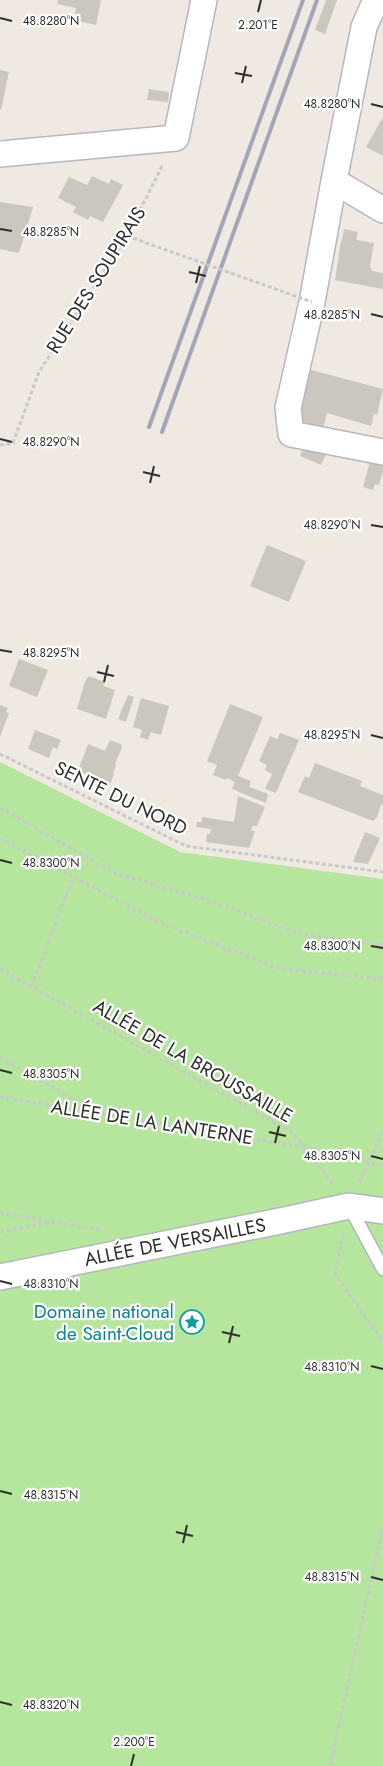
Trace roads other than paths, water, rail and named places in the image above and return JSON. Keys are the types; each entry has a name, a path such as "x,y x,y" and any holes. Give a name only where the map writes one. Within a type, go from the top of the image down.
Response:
{"street":[{"path":"0,154 176,138 204,0"},
{"path":"376,0 364,27 312,302 288,408 292,434 383,452"},
{"path":"334,181 383,210"},
{"path":"349,1206 383,1210"},
{"name":"ALLÉE DE VERSAILLES","path":"0,1277 349,1206"}],"lane":[{"path":"349,1206 383,1269"}],"railway":[{"path":"149,427 303,0"},
{"path":"162,432 317,0"}],"place":[{"name":"Domaine national de Saint-Cloud","path":"192,1322"}]}
